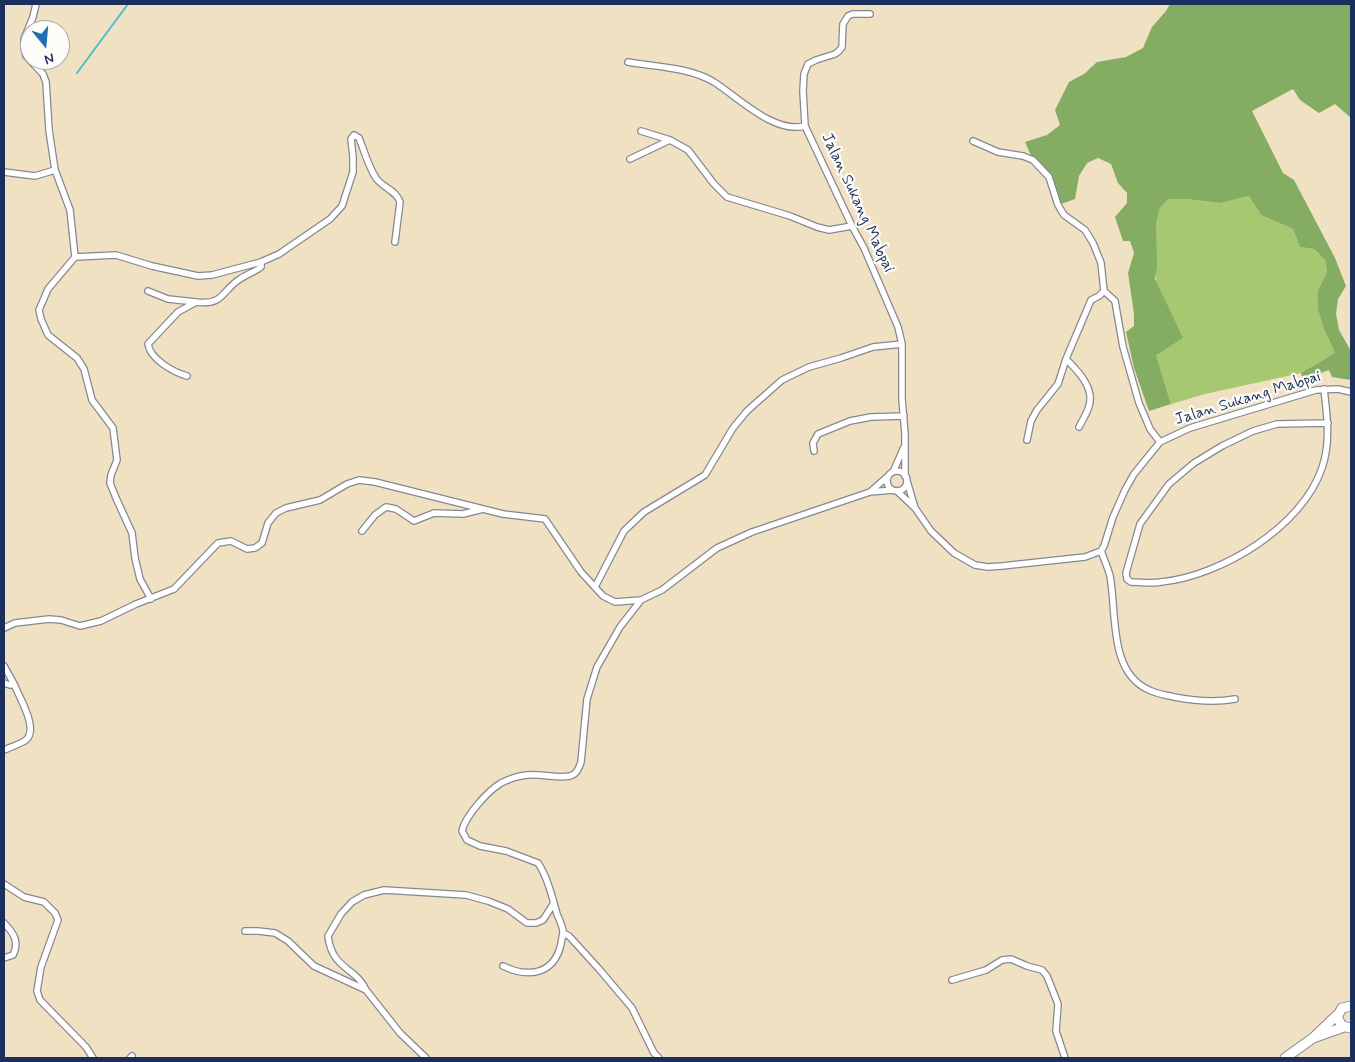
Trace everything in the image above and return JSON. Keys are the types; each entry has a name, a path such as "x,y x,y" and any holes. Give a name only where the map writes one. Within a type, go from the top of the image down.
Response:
{"street":[{"path":"36,4 24,39 24,48 26,56 43,74 46,82 49,130 58,181 70,210 75,257 48,289 39,310 48,335 78,358 84,369 92,400 112,428 117,460 110,482 132,533 140,579 152,599"},
{"name":"Jalan Sukang Mabpai","path":"870,14 853,14 848,16 843,24 842,47 839,51 808,64 804,74 803,91 805,126 864,248 894,317 902,344 902,399 906,479 915,508"},
{"path":"628,62 694,73 712,81 773,122 794,127 805,126"},
{"path":"641,131 670,140 688,150 727,198 790,216 830,230 852,226"},
{"path":"75,257 116,255 152,266 198,276 212,276 261,262 279,254 330,219 342,206 354,172 350,140 354,136 359,138 376,177 385,187 396,193 399,198 395,242"},
{"path":"630,159 670,140"},
{"path":"972,141 998,152 1033,160 1050,177 1058,205 1064,215 1085,230 1099,254 1104,290 1115,301 1123,347 1139,404 1150,429 1160,442"},
{"path":"4,172 36,176 56,170"},
{"path":"148,290 168,299 203,303 217,300 239,279 261,267 261,262"},
{"path":"1027,440 1031,421 1037,410 1058,384 1091,300 1099,296 1104,290"},
{"path":"186,376 178,374 158,360 148,344 178,312 196,302"},
{"path":"595,588 624,532 644,512 705,475 733,428 748,411 782,380 809,367 873,347 902,344"},
{"path":"1066,360 1082,378 1090,392 1090,402 1079,427"},
{"path":"1324,388 1328,423 1327,449 1322,467 1310,494 1281,525 1264,539 1218,566 1195,575 1160,583 1131,582 1127,579 1126,573 1140,524 1158,498 1179,475 1222,446 1253,431 1277,424 1328,423"},
{"name":"Jalan Sukang Mabpai","path":"895,491 915,508 939,540 954,553 980,566 1020,565 1085,557 1101,551 1125,490 1134,474 1160,442 1190,428 1324,388 1351,392"},
{"path":"814,451 813,443 818,434 850,421 871,417 904,416"},
{"name":"Jalan Sukang Mabpai","path":"891,474 905,445"},
{"path":"4,628 15,623 49,619 88,626 174,589 218,543 231,541 247,549 255,548 262,543 268,523 276,514 286,508 320,500 347,484 359,480 375,482 503,514 545,519 581,572 610,601 641,600 662,590 717,548 752,532 870,492 895,491 904,488 906,479 900,472 891,474 870,492"},
{"path":"891,474 886,480 888,485 895,491"},
{"path":"362,531 375,515 386,507 396,509 414,521 434,513 463,514 483,509"},
{"path":"1101,551 1110,575 1118,649 1128,672 1148,690 1186,700 1218,703 1235,699"},
{"path":"503,966 522,972 542,970 557,958 563,933 546,879 538,863 515,854 480,846 467,840 462,831 464,825 471,814 500,784 515,777 528,774 562,777 572,776 578,770 581,762 588,699 596,667 620,627 641,600"},
{"path":"4,666 14,684 32,727 31,734 26,740 4,750"},
{"path":"4,684 14,684"},
{"path":"4,884 24,897 44,902 56,915 57,924 41,967 37,991 40,1000 86,1047 93,1058"},
{"path":"426,1058 400,1033 366,990 364,984 336,959 332,953 328,936 342,914 352,902 364,895 394,889 466,896 488,901 508,909 527,923 536,923 543,920 554,904"},
{"path":"4,923 16,941 16,948 13,954 4,958"},
{"path":"245,931 275,933 288,941 314,966 366,990"},
{"path":"563,933 569,936 632,1008 654,1053 659,1058"},
{"path":"952,980 986,970 1002,960 1012,959 1042,970 1047,976 1058,1004 1056,1031 1065,1058"},
{"path":"1285,1058 1313,1038 1338,1015 1341,1009 1350,1005"},
{"path":"1338,1015 1339,1022 1349,1028"},
{"path":"1313,1038 1349,1028"}],"green space":[{"path":"1170,4 1351,4 1351,118 1335,104 1319,113 1300,100 1293,89 1252,111 1283,173 1294,180 1335,258 1346,286 1338,299 1336,314 1339,330 1351,351 1351,380 1332,377 1329,370 1303,380 1301,373 1335,353 1324,329 1318,309 1318,290 1327,272 1325,260 1314,249 1300,247 1293,229 1261,215 1249,196 1221,203 1168,199 1160,208 1156,225 1157,267 1155,279 1183,338 1156,355 1171,404 1149,411 1134,368 1126,332 1134,326 1128,273 1134,253 1130,241 1123,241 1115,217 1127,203 1127,193 1118,183 1111,164 1098,158 1087,163 1079,176 1075,199 1058,205 1053,187 1033,160 1025,142 1047,135 1060,125 1055,110 1069,82 1084,74 1097,62 1126,57 1143,48 1152,27"},
{"path":"1249,196 1261,215 1293,229 1300,247 1314,249 1325,260 1327,272 1318,290 1324,329 1335,353 1301,373 1205,394 1171,404 1156,355 1156,226 1160,208 1168,199 1221,203"}],"waterway":[{"path":"77,73 128,4"}]}
